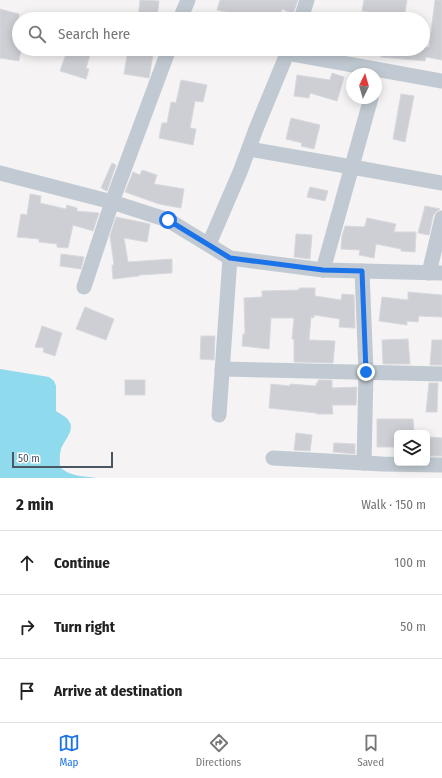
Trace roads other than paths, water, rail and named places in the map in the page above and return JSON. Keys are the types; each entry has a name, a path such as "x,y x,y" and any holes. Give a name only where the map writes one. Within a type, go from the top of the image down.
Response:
{"street":[{"path":"183,12 188,0"},
{"path":"303,12 307,0"},
{"path":"84,287 112,202 166,56"},
{"path":"209,244 240,172 286,56"},
{"path":"307,56 351,68"},
{"path":"382,75 442,81"},
{"path":"323,270 369,104"},
{"path":"249,149 442,182"},
{"path":"0,173 112,202 168,220 230,258 323,270 436,273 442,218"},
{"path":"219,415 230,258"},
{"path":"362,271 366,372 364,463"},
{"path":"222,369 442,374"},
{"path":"273,458 364,463 442,465"}],"water":[{"path":"0,369 49,377 54,381 56,386 56,411 68,419 71,426 70,433 60,451 60,467 68,473 96,478 0,478"}]}
